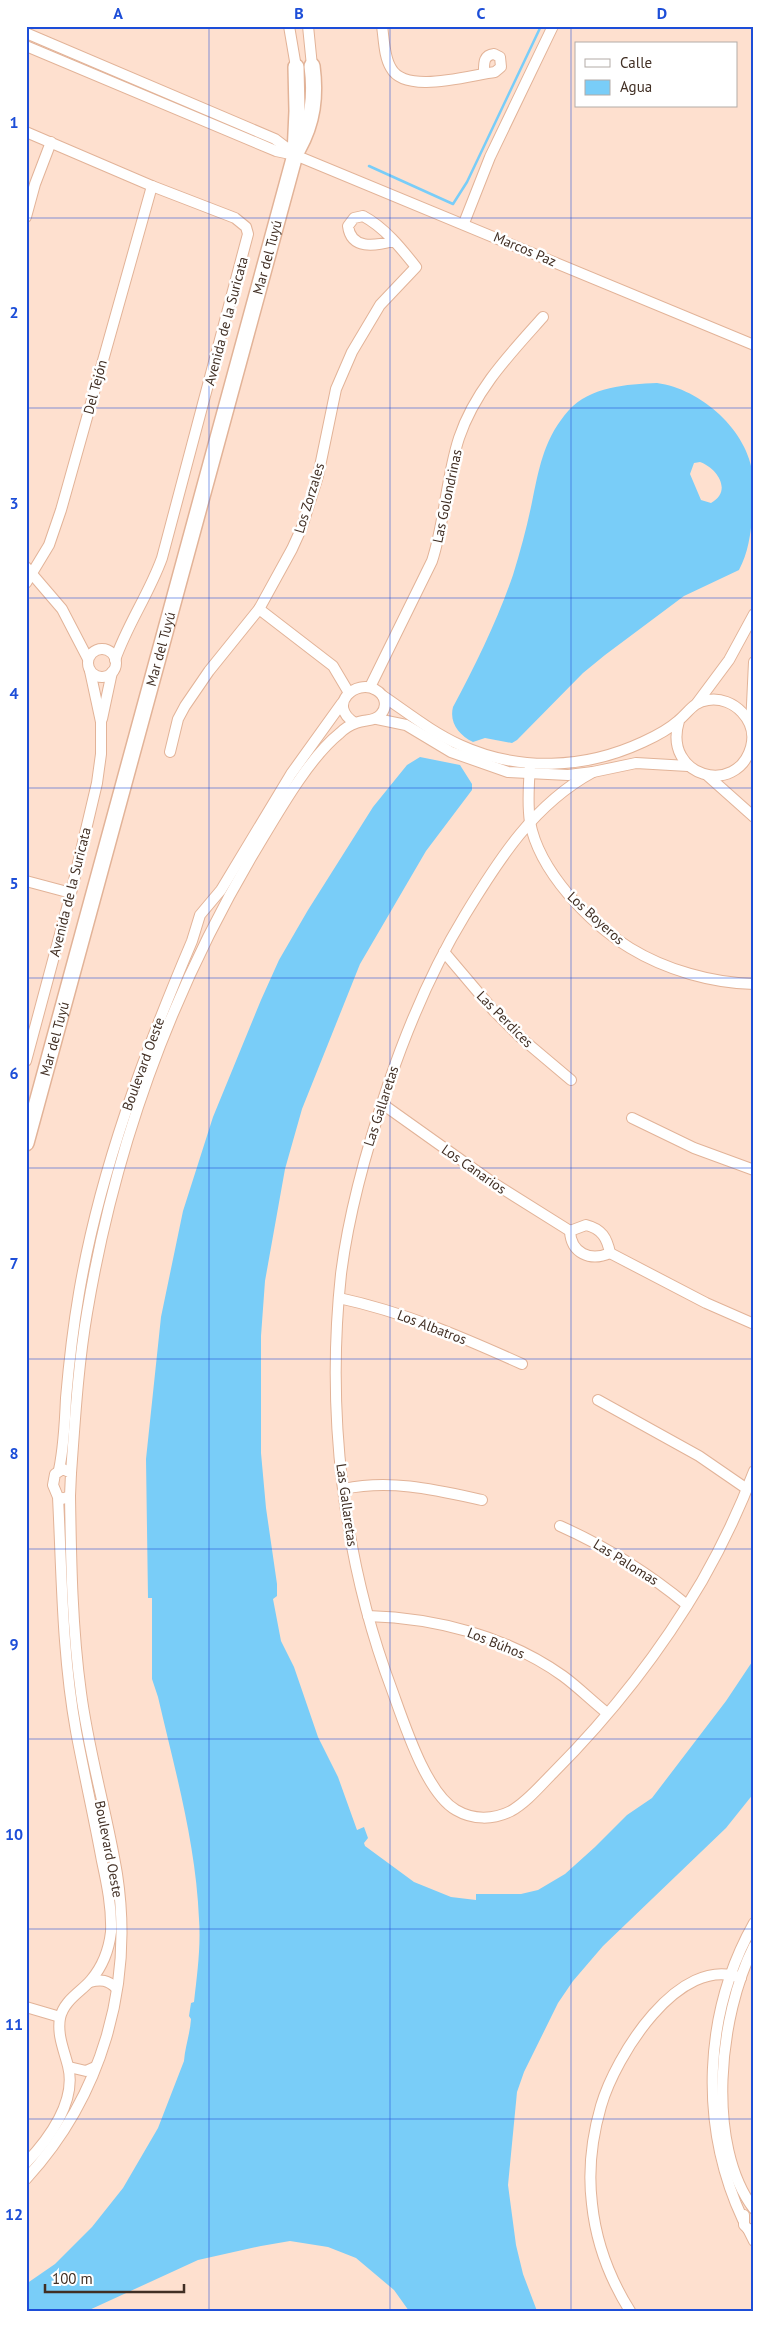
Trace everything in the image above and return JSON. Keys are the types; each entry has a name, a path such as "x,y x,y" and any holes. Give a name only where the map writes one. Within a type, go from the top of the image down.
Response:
{"street":[{"path":"289,26 296,67 295,155"},
{"path":"295,155 305,137 312,116 315,87 308,26"},
{"path":"382,26 391,68 402,80 412,83 484,73"},
{"path":"464,223 490,157 553,26"},
{"path":"26,33 275,139 295,155"},
{"path":"26,46 276,151 295,155"},
{"name":"Avenida de la Suricata","path":"26,132 152,186 235,218 246,227 247,242 162,558 150,588 122,640 115,660 101,722"},
{"path":"26,217 35,184 51,142"},
{"name":"Marcos Paz","path":"295,155 464,223 754,345"},
{"name":"Mar del Tuyú","path":"26,1143 295,155"},
{"name":"Del Tejón","path":"26,583 30,571 49,544 61,510 152,186"},
{"name":"Los Zorzales","path":"170,752 178,719 185,706 209,671 259,609 281,572 302,527 318,476 330,411 342,372 361,335 380,305 416,267 393,241"},
{"name":"Las Golondrinas","path":"370,687 432,561 439,540 459,439 473,405 497,370 543,317"},
{"name":"Avenida de la Suricata","path":"26,1061 98,783 101,754 101,722 88,659 62,609 30,571"},
{"path":"259,609 332,666 349,693"},
{"path":"688,766 680,756 676,745 675,733 679,721 686,710 697,703 729,660 754,614"},
{"name":"Avenida de la Suricata","path":"108,651 122,640"},
{"path":"81,644 96,650 108,651 115,660"},
{"path":"88,659 96,650"},
{"path":"754,662 751,748 754,764"},
{"path":"90,671 101,677 112,672"},
{"path":"679,721 645,741 611,755 530,770 508,772 471,761 451,752 406,725 377,719 355,723 345,715 342,703 349,693 357,689 370,687 459,745 530,770 550,776 593,772 614,766 636,763 688,766 708,776 754,817"},
{"path":"377,719 384,709 383,696"},
{"path":"697,703 719,699 729,702 739,708 752,734"},
{"name":"Boulevard Oeste","path":"66,1566 70,1496 74,1322 102,1188 154,1061 197,920 221,890 276,799 342,703"},
{"name":"Boulevard Oeste","path":"173,999 252,856 285,805 326,746 339,733 355,723"},
{"path":"708,776 730,773 739,767 751,748"},
{"name":"Los Boyeros","path":"530,770 530,822 550,870 565,891 584,911 630,948 684,972 711,979 754,984"},
{"name":"Las Gallaretas","path":"593,772 570,785 553,798 530,822 478,894 444,952 415,1011 382,1103 358,1182 347,1237 339,1298 337,1388 344,1489 358,1578 368,1616 404,1721 431,1782 446,1802 466,1814 488,1818 498,1816 518,1806 570,1757 636,1680 687,1605 703,1579 754,1471"},
{"path":"276,799 285,805"},
{"path":"26,881 71,893"},
{"path":"206,909 215,912 217,919"},
{"path":"195,929 202,934 210,932"},
{"name":"Las Perdices","path":"444,952 494,1011 520,1037 571,1080"},
{"name":"Los Canarios","path":"382,1103 492,1182 570,1231"},
{"path":"632,1118 694,1148 754,1170"},
{"name":"Boulevard Oeste","path":"26,2179 31,2163 63,2111 68,2093 69,2067 60,2038 60,2017 67,2004 80,1989 90,1982 106,1952 111,1932 105,1876 81,1728 76,1646 58,1497 54,1489 53,1480 59,1470 96,1261 125,1131"},
{"path":"610,1253 594,1258 581,1253 574,1247 570,1231 578,1226 594,1227 605,1237 610,1253 690,1296 754,1324"},
{"path":"86,1260 96,1261"},
{"name":"Los Albatros","path":"339,1298 409,1317 522,1364"},
{"path":"598,1400 690,1451 747,1489"},
{"path":"59,1470 63,1469 70,1473"},
{"path":"344,1489 379,1484 408,1486 482,1500"},
{"path":"58,1497 62,1499 70,1496"},
{"name":"Las Palomas","path":"560,1526 601,1545 638,1566 687,1605"},
{"name":"Los Búhos","path":"368,1616 430,1622 490,1639 514,1648 563,1676 607,1713"},
{"name":"Boulevard Oeste","path":"31,2163 76,2114 102,2052 116,2004 116,1988 122,1950 117,1875 81,1728"},
{"path":"105,1876 117,1875"},
{"path":"754,1923 730,1974 713,2054 715,2134 726,2182 742,2220 751,2230 754,2241"},
{"path":"742,2220 745,2213 754,2210 741,2192 736,2178 726,2134 722,2098 729,2024 741,1978 754,1946"},
{"path":"630,2311 616,2287 602,2253 591,2204 593,2144 601,2105 626,2053 663,2005 686,1985 699,1978 730,1974 741,1978"},
{"path":"90,1982 99,1979 110,1982 116,1988"},
{"path":"26,2007 60,2017"},
{"path":"69,2067 86,2071 95,2067"}],"water":[{"path":"657,383 674,387 705,403 720,414 742,443 749,459 754,491 750,536 745,557 739,570 684,596 605,655 583,673 517,740 512,743 485,738 473,742 463,736 456,728 452,718 453,707 486,642 513,575 527,526 541,462 554,430 569,410 587,396 610,388","holes":["700,462 717,474 722,486 718,498 711,503 701,500 690,474 694,463"]},
{"path":"420,757 460,765 472,784 472,790 426,851 360,964 302,1109 285,1169 265,1281 261,1336 261,1453 266,1508 277,1584 277,1596 273,1599 281,1641 294,1667 318,1737 338,1777 357,1830 364,1827 368,1838 364,1843 365,1846 414,1882 451,1897 476,1900 476,1894 521,1894 538,1890 565,1874 627,1815 652,1798 726,1701 754,1659 754,1793 726,1828 603,1946 573,1981 558,2003 524,2072 517,2092 508,2185 516,2245 523,2274 537,2311 409,2311 394,2290 356,2258 328,2247 290,2241 198,2260 87,2311 26,2311 26,2284 55,2264 92,2227 123,2188 158,2128 184,2061 191,2019 189,2016 191,2003 194,2002 199,1929 194,1863 178,1780 152,1679 152,1598 148,1598 146,1459 161,1317 183,1211 213,1117 279,960 373,807 407,765"}],"waterway":[{"path":"369,166 453,204 467,182 541,26"}]}
